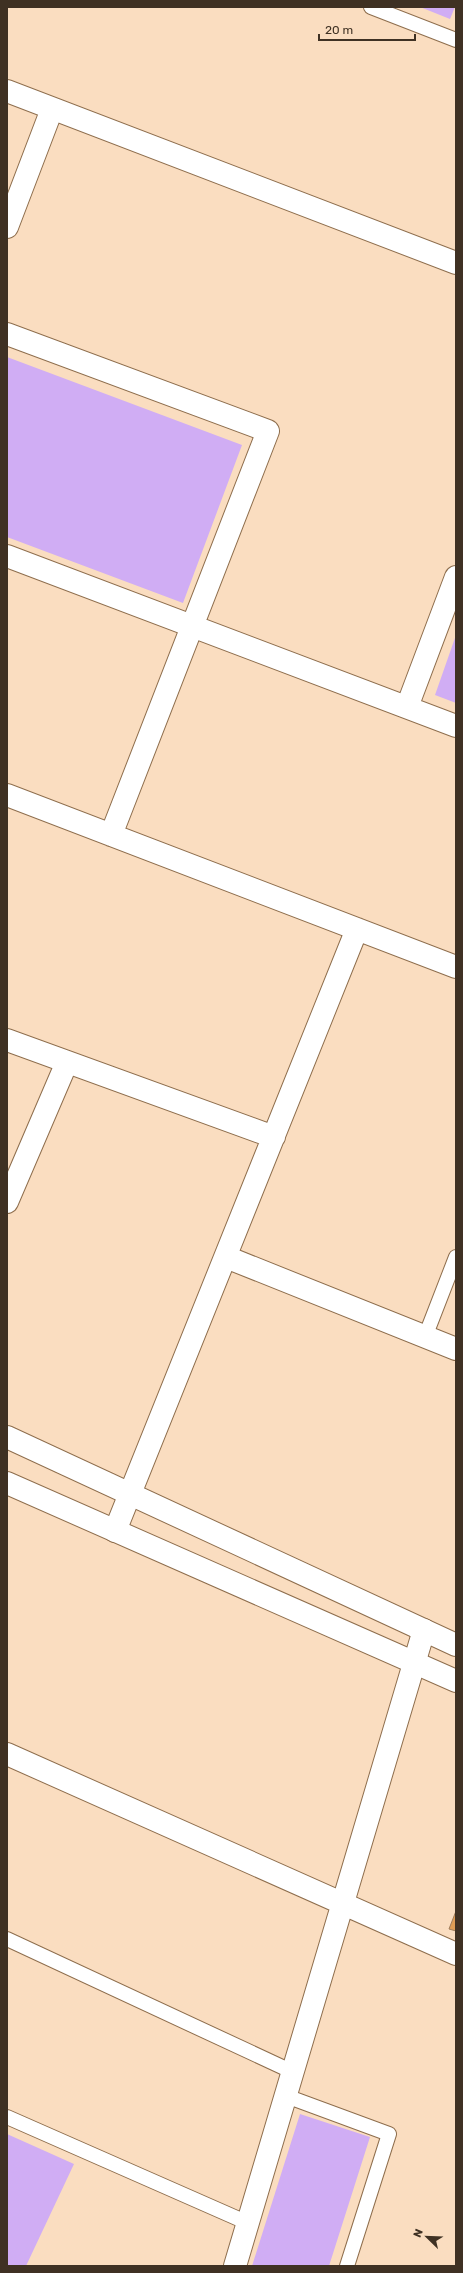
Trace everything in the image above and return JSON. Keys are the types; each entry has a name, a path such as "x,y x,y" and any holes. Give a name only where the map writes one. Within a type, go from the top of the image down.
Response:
{"street":[{"path":"7,91 456,262"},
{"path":"7,227 52,109"},
{"path":"7,334 268,431 111,835"},
{"path":"7,556 193,625 456,726"},
{"path":"407,707 456,577"},
{"path":"7,795 456,967"},
{"path":"115,1531 357,929"},
{"path":"7,1040 274,1137"},
{"path":"7,1202 15,1158 67,1062"},
{"path":"226,1257 456,1349"},
{"path":"7,1437 456,1645"},
{"path":"7,1484 456,1681"},
{"path":"235,2266 424,1630"},
{"path":"7,1754 456,1954"}],"lane":[{"path":"371,7 456,40"},
{"path":"425,1337 456,1256"},
{"path":"7,1939 293,2072"},
{"path":"286,2096 389,2134 347,2266"},
{"path":"7,2117 248,2223"}],"shaded area":[{"path":"420,7 455,7 450,19"},
{"path":"7,357 242,445 183,603 7,537"},
{"path":"456,635 456,703 435,695"},
{"path":"300,2114 370,2137 329,2266 252,2266"},
{"path":"7,2134 74,2164 26,2266 7,2266"}],"building":[{"path":"456,1911 456,1931 449,1929"}]}
